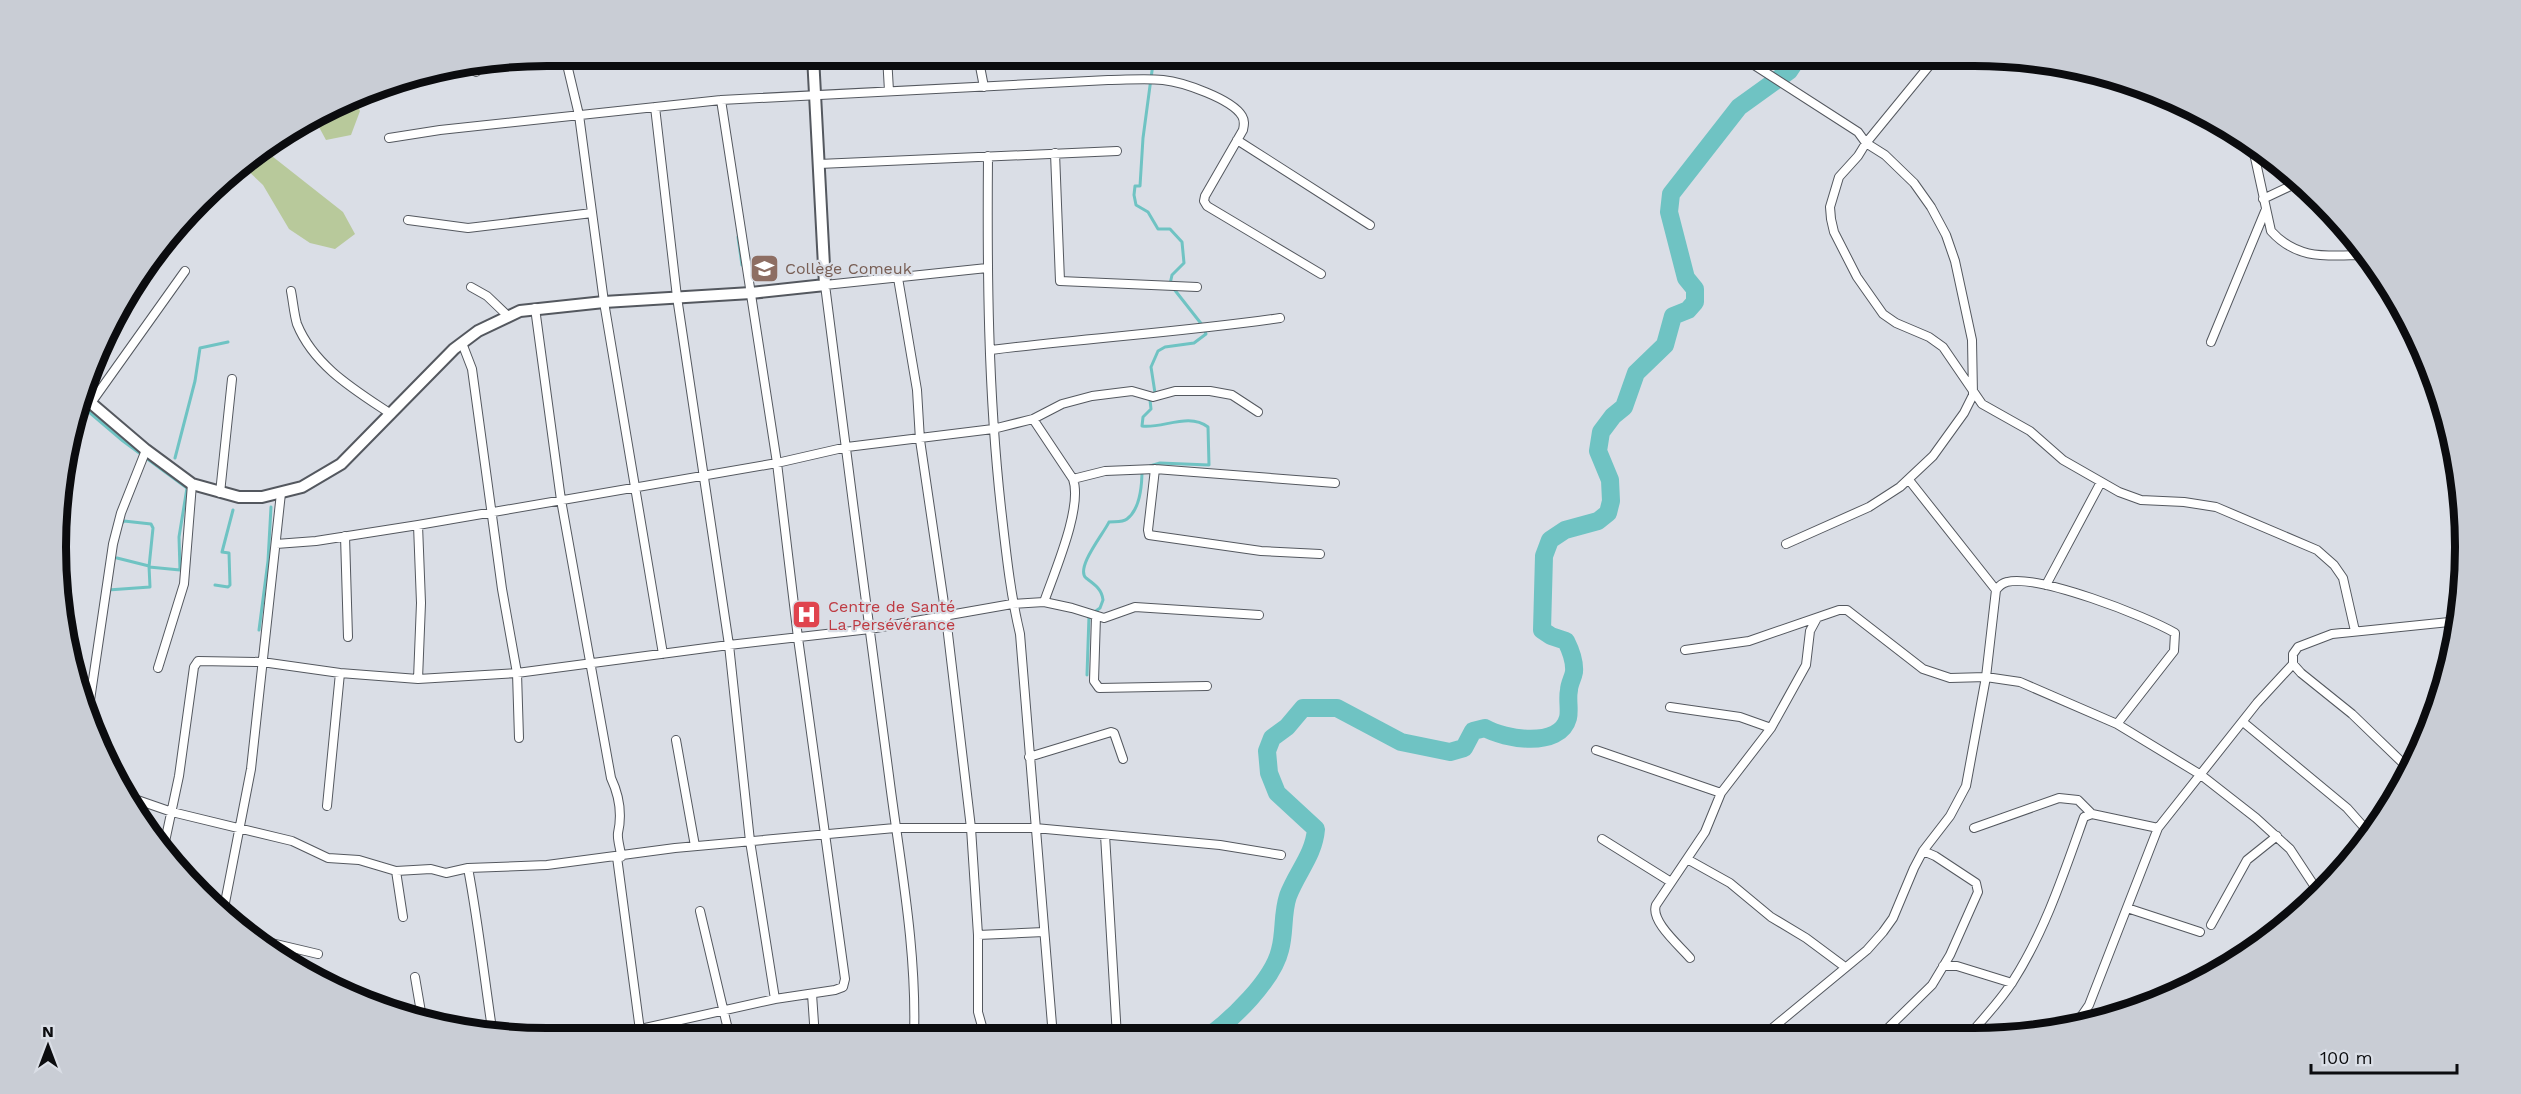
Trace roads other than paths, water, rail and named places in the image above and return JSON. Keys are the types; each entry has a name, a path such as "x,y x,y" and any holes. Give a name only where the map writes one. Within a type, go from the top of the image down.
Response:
{"main road":[{"path":"89,401 147,450 192,484 239,497 262,497 312,482 341,464 462,344 478,331 508,316 535,308 751,293 825,285 813,66"}],"street":[{"path":"567,66 579,115 604,302 663,654"},
{"path":"888,66 889,90"},
{"path":"980,66 984,87"},
{"path":"1757,66 1858,132 1866,143 1885,155 1914,183 1931,207 1946,235 1955,261 1972,340 1974,395 1948,437 1909,480 1869,507 1786,544"},
{"path":"1929,66 1839,177 1830,207 1834,232 1857,277 1876,306 1896,323 1929,337 1943,347 1982,405 2030,431 2063,460 2100,482 2140,500 2184,502 2216,507 2317,550 2334,564 2343,578 2355,630"},
{"path":"389,138 721,100 1108,80 1175,82 1219,99 1242,115 1244,122 1243,130 1205,196 1204,201 1207,206 1321,274"},
{"path":"664,1028 775,999 843,987 845,979 798,638 777,463 721,100"},
{"path":"655,107 677,297 729,645 750,841 775,999"},
{"path":"1237,140 1370,225"},
{"path":"819,164 1117,151"},
{"path":"1055,153 1060,281 1197,287"},
{"path":"988,156 987,268 993,429 1012,604 1020,634 1052,1028"},
{"path":"2254,156 2271,231 2280,241 2295,251 2308,255 2357,255"},
{"path":"2263,199 2292,185"},
{"path":"2211,342 2266,209"},
{"path":"408,220 468,228 592,213"},
{"path":"914,1028 915,987 911,928 895,828 825,285 987,268"},
{"path":"90,397 185,271"},
{"path":"898,279 917,390 920,440 946,617 971,828 978,935 978,1012 982,1028"},
{"path":"471,287 487,296 508,316"},
{"path":"291,291 297,323 310,348 327,368 391,414"},
{"path":"535,308 561,500 611,778 616,789 621,816 618,834 619,857 639,1028"},
{"path":"991,350 1082,339 1199,329 1280,318"},
{"path":"462,344 472,369 502,589 517,673 519,738"},
{"path":"220,493 232,379"},
{"path":"276,544 418,525 777,463 847,447 920,440 993,429 1033,420 1062,404 1092,396 1132,391 1153,397 1175,391 1210,391 1232,395 1258,412"},
{"path":"1033,420 1073,479 1077,489 1073,514 1044,602"},
{"path":"90,697 113,544 121,513 147,450"},
{"path":"1073,479 1105,471 1155,470 1335,483"},
{"path":"1155,470 1149,536 1261,551 1320,554"},
{"path":"1909,480 1996,590"},
{"path":"2046,585 2100,482"},
{"path":"158,668 184,584 192,484"},
{"path":"225,904 251,769 281,493"},
{"path":"418,525 421,592 418,679"},
{"path":"345,536 348,637"},
{"path":"1772,1028 1867,950 1893,918 1923,851 1950,816 1966,786 1986,677 1996,590 2006,582 2046,585 2107,603 2175,633 2174,651 2116,724"},
{"path":"165,841 195,664 203,660 262,662 340,673 418,679 517,673 870,629 1012,604 1044,602 1096,616 1109,617 1135,607 1259,615"},
{"path":"1685,650 1749,641 1817,617 1847,610 1923,669 1950,678 1986,677 2019,682 2116,724 2201,775 2277,836 2290,849 2315,886"},
{"path":"1096,616 1094,681 1099,688 1207,686"},
{"path":"1690,958 1655,916 1656,905 1705,832 1720,793 1771,728 1806,665 1810,631 1817,617"},
{"path":"2403,763 2352,714 2306,678 2293,664 2293,654 2298,647 2332,634 2449,622"},
{"path":"2082,1016 2089,1005 2158,828 2278,678 2293,664"},
{"path":"327,806 340,673"},
{"path":"1670,707 1740,717 1771,728"},
{"path":"2243,722 2347,808 2364,828"},
{"path":"1029,757 1111,732 1114,733 1123,759"},
{"path":"676,740 695,846"},
{"path":"1596,750 1720,793"},
{"path":"1974,828 2059,798 2078,800 2092,814"},
{"path":"138,800 172,812 292,841 328,858 359,860 396,871 431,869 446,873 468,867 547,865 695,846 895,828 1035,828 1220,845 1281,855"},
{"path":"1975,1028 2012,983 2024,963 2057,892 2084,817 2092,814 2158,828"},
{"path":"1105,835 1116,1028"},
{"path":"2211,925 2247,860 2277,836"},
{"path":"1602,839 1671,882"},
{"path":"1888,1028 1932,985 1950,956 1978,888 1976,883 1923,851"},
{"path":"1687,859 1730,883 1771,917 1806,938 1845,967"},
{"path":"468,867 476,910 483,982 491,1025"},
{"path":"396,871 403,917"},
{"path":"2127,909 2200,932"},
{"path":"700,911 727,1028"},
{"path":"978,935 1044,932"},
{"path":"276,944 318,954"},
{"path":"1943,966 1957,966 2012,983"},
{"path":"415,977 421,1011"},
{"path":"812,994 814,1028"}],"waterway":[{"path":"1150,466 1160,463 1209,465 1208,427 1192,421 1142,426 1143,417 1151,409 1150,400 1155,393 1151,367 1158,351 1165,347 1194,343 1206,334 1203,326 1170,284 1172,275 1184,263 1182,242 1170,229 1158,229 1148,212 1136,205 1134,195 1135,186 1140,186 1143,138 1153,66"},
{"path":"1218,1028 1250,998 1276,962 1282,943 1288,896 1315,838 1316,829 1277,793 1269,773 1267,751 1272,738 1287,727 1303,708 1337,708 1401,742 1450,752 1464,748 1473,731 1485,728 1505,735 1531,739 1543,738 1563,728 1568,718 1568,693 1574,664 1566,641 1542,630 1544,556 1550,540 1565,530 1598,521 1608,513 1611,501 1610,480 1598,451 1601,432 1613,416 1624,407 1636,373 1665,345 1673,316 1688,310 1695,302 1695,289 1686,278 1669,212 1671,194 1739,107 1789,71 1792,66"},
{"path":"738,237 742,265"},
{"path":"175,458 195,381 200,348 228,342"},
{"path":"86,410 123,441 187,488 179,537 180,570 149,567 153,528 151,524 124,521 120,525"},
{"path":"1087,675 1089,616 1100,608 1103,600 1099,590 1086,578 1084,567 1109,522 1125,520 1135,509 1141,489 1142,470"},
{"path":"259,630 268,561 271,507"},
{"path":"215,585 228,587 230,585 229,553 222,552 233,510"},
{"path":"108,590 150,587 149,566 117,558"}],"place":[{"name":"Collège Comeuk","path":"764,268"},
{"name":"Centre de Santé La Persévérance","path":"807,615"}]}
